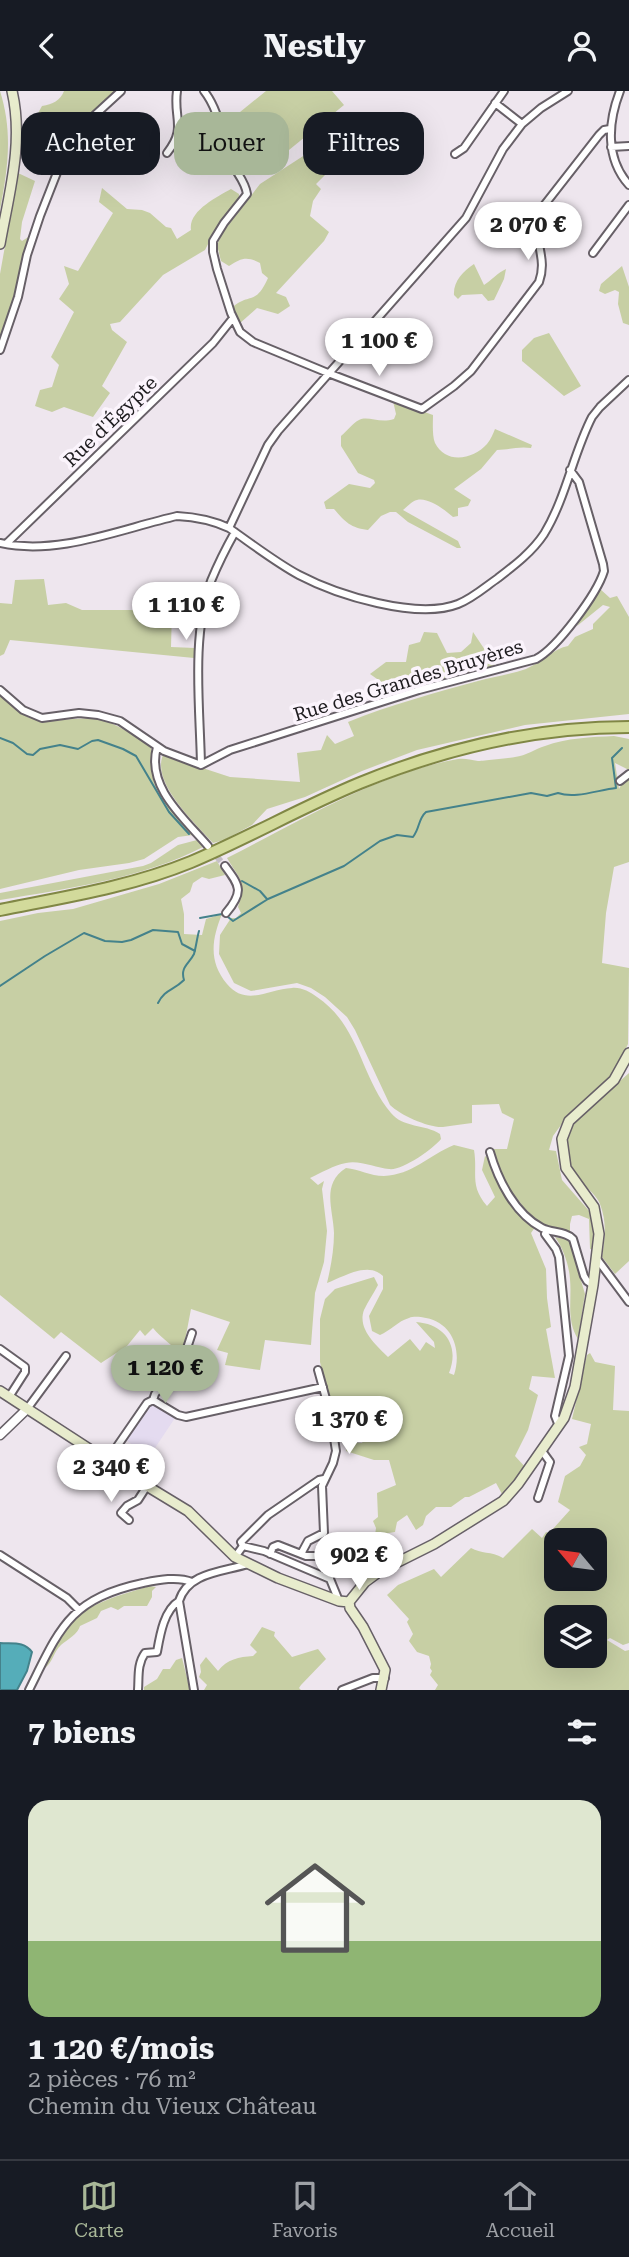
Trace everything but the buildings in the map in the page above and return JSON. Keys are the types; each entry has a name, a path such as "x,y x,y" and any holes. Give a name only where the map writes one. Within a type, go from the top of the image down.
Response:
{"main road":[{"path":"0,244 17,149 16,107 12,91"},
{"path":"0,910 151,877 233,843 359,784 422,760 534,734 629,724"},
{"path":"600,727 629,732"},
{"path":"344,1602 380,1571 434,1544 503,1501 542,1451 569,1409 593,1285 599,1234 597,1216 588,1198 566,1168 562,1139 569,1121 614,1080 629,1053"},
{"path":"4,1394 188,1511 235,1557 344,1602 363,1627 385,1674 381,1690"}],"street":[{"path":"0,350 18,296 27,255 71,137 121,91"},
{"path":"167,153 179,134 175,107 177,91"},
{"path":"204,91 212,102 232,163 246,185 247,194 213,241 217,269 233,318 246,338 328,373 422,408 471,371 539,282 543,268 535,233 542,208 599,135 610,129"},
{"path":"455,154 464,148 504,91"},
{"path":"0,690 12,702 42,718 79,713 120,721 157,747 201,765 200,632 210,583 272,438 466,218 503,149 522,124 568,91"},
{"path":"620,91 612,115 611,147 617,166 629,185"},
{"path":"495,103 522,124"},
{"path":"611,147 629,146"},
{"path":"593,253 629,205"},
{"name":"Rue d'Égypte","path":"3,543 213,343 233,318"},
{"path":"3,543 20,547 54,546 177,516 197,517 232,530 303,577 343,592 382,605 442,608 474,595 526,556 545,531 592,417 629,380"},
{"name":"Rue des Grandes Bruyères","path":"201,765 230,750 419,690 536,659 547,653 564,635 604,571 579,482 570,470"},
{"path":"157,747 156,774 162,791 208,846"},
{"path":"621,782 629,774"},
{"path":"225,866 239,889 236,901 226,912"},
{"path":"490,1152 502,1183 519,1207 543,1229 568,1234 573,1239 584,1276 593,1285"},
{"path":"545,1234 559,1257 569,1356 555,1416 559,1426"},
{"path":"597,1259 629,1303"},
{"path":"107,1461 147,1403 153,1400 158,1389 180,1364 192,1333"},
{"path":"0,1349 25,1367 25,1372 4,1394"},
{"path":"0,1435 27,1409 66,1356"},
{"path":"301,1555 308,1541 324,1533 324,1479 333,1463 335,1451 330,1413 318,1370"},
{"path":"153,1400 186,1417 323,1387"},
{"path":"538,1498 550,1462 542,1451"},
{"path":"235,1557 247,1534 268,1515 324,1479"},
{"path":"129,1520 121,1513 138,1500 147,1486"},
{"path":"325,1540 330,1579 344,1602"},
{"path":"270,1553 273,1547 278,1545 301,1555 328,1556"},
{"path":"243,1546 270,1553 330,1579"},
{"path":"0,1555 67,1598 79,1609"},
{"path":"194,1690 179,1601 182,1593 200,1577 248,1564"},
{"path":"29,1690 57,1634 79,1609 97,1598 138,1584 179,1579 192,1582"},
{"path":"138,1690 142,1655 158,1652 167,1617 179,1601"},
{"path":"342,1690 385,1674"}],"shaded area":[{"path":"154,1404 175,1418 149,1457 126,1440 150,1405"}],"green space":[{"path":"0,91 7,121 8,150 0,210"},
{"path":"64,91 117,91 94,112 39,112 42,106 60,97"},
{"path":"266,91 332,91 344,105 335,112 303,112 303,139 289,150 289,112 240,112"},
{"path":"303,156 303,175 325,175 316,184 321,189 313,201 310,216 329,232 324,241 276,293 286,297 290,306 278,314 257,308 239,324 232,308 259,293 268,278 262,273 260,263 251,259 237,261 229,266 221,261 217,245 223,232 260,184 274,175 289,175 289,165"},
{"path":"18,173 35,181 22,222 20,239 22,241 30,236 14,300 0,337 0,274"},
{"path":"102,188 127,209 150,213 171,228 177,239 191,230 194,217 211,200 231,189 239,194 239,200 205,250 163,275 120,322 110,324 112,330 127,342 102,386 110,393 93,417 64,407 52,412 35,406 40,390 52,387 59,365 51,357 74,312 59,299 69,284 64,266 78,271 113,213 99,202"},
{"path":"474,264 484,285 506,269 494,300 488,301 482,294 462,295 458,299 454,295 460,277"},
{"path":"622,266 629,287 629,325 623,323 618,304 619,292 615,290 605,294 599,291 601,284"},
{"path":"549,333 581,386 564,396 522,361 522,350 534,338"},
{"path":"393,401 433,415 435,443 446,455 460,457 475,453 488,442 495,429 532,445 531,448 497,450 481,469 454,489 471,500 468,506 458,508 458,516 453,517 426,500 417,500 403,510 458,541 461,548 408,522 396,512 381,516 368,530 349,524 334,509 326,509 324,502 349,484 370,488 375,483 358,473 341,446 341,436 362,419 394,419 396,414"},
{"path":"44,579 48,605 66,603 82,610 172,610 171,647 195,648 194,658 10,640 4,654 0,656 0,603 12,604 15,580"},
{"path":"599,588 610,598 617,596 629,617 629,714 525,725 417,750 305,797 267,809 252,825 213,843 177,802 163,778 163,755 230,777 300,782 297,753 321,750 327,735 335,744 354,736 348,722 412,700 526,669 568,646 575,637 593,629 593,624 610,607 603,605 577,626"},
{"path":"424,632 437,633 447,653 461,652 471,643 473,632 495,665 418,689 416,681 387,686 370,674 386,662 406,662 409,645 420,642"},
{"path":"0,695 33,719 97,719 119,727 151,747 154,782 160,796 193,835 178,837 144,859 79,870 0,889"},
{"path":"614,736 629,739 629,770 615,763 619,789 624,779 629,778 629,862 614,867 606,913 602,963 629,968 628,1044 613,1074 569,1114 553,1136 549,1150 556,1151 562,1180 590,1212 596,1234 594,1250 590,1249 589,1219 579,1215 572,1216 570,1233 544,1226 525,1209 503,1180 493,1149 507,1149 514,1119 502,1113 499,1104 472,1105 472,1123 446,1127 437,1127 407,1117 390,1105 355,1030 347,1017 325,997 297,983 251,991 234,983 219,954 220,935 231,918 236,918 241,913 238,907 242,885 227,858 340,800 399,775 458,759 478,761 519,756 562,741"},
{"path":"197,840 203,847 156,867 104,881 0,900 0,893 143,866 178,845"},
{"path":"217,861 225,875 209,879 202,877 193,883 190,892 181,899 184,934 202,935 206,919 222,914 214,941 214,958 227,984 234,991 250,996 295,988 317,997 342,1022 372,1083 391,1113 408,1124 440,1134 441,1139 417,1159 395,1169 351,1162 337,1165 310,1178 318,1185 324,1181 322,1189 327,1231 324,1262 315,1293 311,1345 265,1340 260,1370 225,1365 228,1353 217,1350 230,1322 191,1309 182,1356 153,1328 145,1336 140,1330 127,1346 101,1363 61,1332 54,1339 0,1295 0,921 73,909 159,884"},
{"path":"629,1073 629,1261 615,1274 602,1257 605,1230 600,1204 571,1167 566,1140 579,1115"},
{"path":"454,1145 474,1150 476,1185 487,1206 495,1197 482,1170 485,1156 508,1198 536,1226 531,1233 546,1269 551,1327 546,1329 555,1378 532,1376 529,1389 538,1395 528,1430 515,1456 526,1468 502,1494 496,1483 465,1497 451,1507 436,1507 416,1530 407,1515 397,1522 395,1532 375,1535 373,1521 378,1517 377,1493 396,1485 389,1460 374,1460 346,1451 347,1442 362,1443 372,1419 354,1413 333,1417 320,1362 320,1319 325,1299 335,1289 374,1277 378,1285 364,1310 363,1324 369,1336 388,1357 410,1339 420,1351 426,1342 435,1348 434,1342 416,1322 435,1327 448,1338 453,1354 449,1373 454,1375 456,1348 449,1332 443,1326 426,1318 405,1319 380,1335 372,1331 369,1316 383,1289 383,1276 377,1272 363,1270 327,1283 334,1239 331,1189 338,1174 346,1168 379,1176 394,1175"},
{"path":"555,1237 569,1240 585,1294 578,1339 572,1325 568,1268"},
{"path":"590,1353 595,1362 615,1366 613,1410 629,1411 629,1643 623,1645 610,1638 607,1640 625,1651 629,1650 629,1690 435,1690 438,1685 430,1675 432,1671 429,1656 417,1652 409,1641 413,1634 407,1622 409,1619 387,1595 398,1585 434,1569 441,1577 471,1548 503,1558 532,1529 542,1538 544,1535 544,1591 607,1591 607,1528 554,1528 570,1510 558,1502 565,1476 580,1466 586,1455 579,1447 587,1444 591,1424 572,1419 587,1355"},
{"path":"150,1586 156,1587 147,1606 124,1606 118,1610 111,1607 101,1611 97,1618 80,1626 75,1634 61,1645 45,1668 59,1637 77,1617 99,1603"},
{"path":"262,1627 275,1632 274,1636 292,1657 318,1649 326,1659 301,1685 301,1690 204,1690 207,1685 199,1677 200,1665 206,1657 218,1671 234,1659 253,1656 257,1652 250,1645"},
{"path":"182,1658 190,1690 144,1690 144,1687 157,1679 163,1669 170,1669 176,1660"}],"water":[{"path":"0,1643 22,1645 32,1652 27,1671 17,1690 0,1690"}],"waterway":[{"path":"0,738 33,755 40,749 60,745 78,749 98,740 123,749 136,756 169,812 189,834"},
{"path":"228,917 233,921 268,899 344,866 380,841 397,835 413,837 426,812 531,793 547,796 558,793 572,795 616,788 612,758 622,748"},
{"path":"242,881 260,891 267,899"},
{"path":"200,918 222,914"},
{"path":"0,986 84,933 105,941 122,942 153,930 178,932 182,944 195,951"},
{"path":"158,1003 163,995 184,980 184,969 194,954 199,931"}],"tunnel":[{"path":"211,850 225,866"}]}
